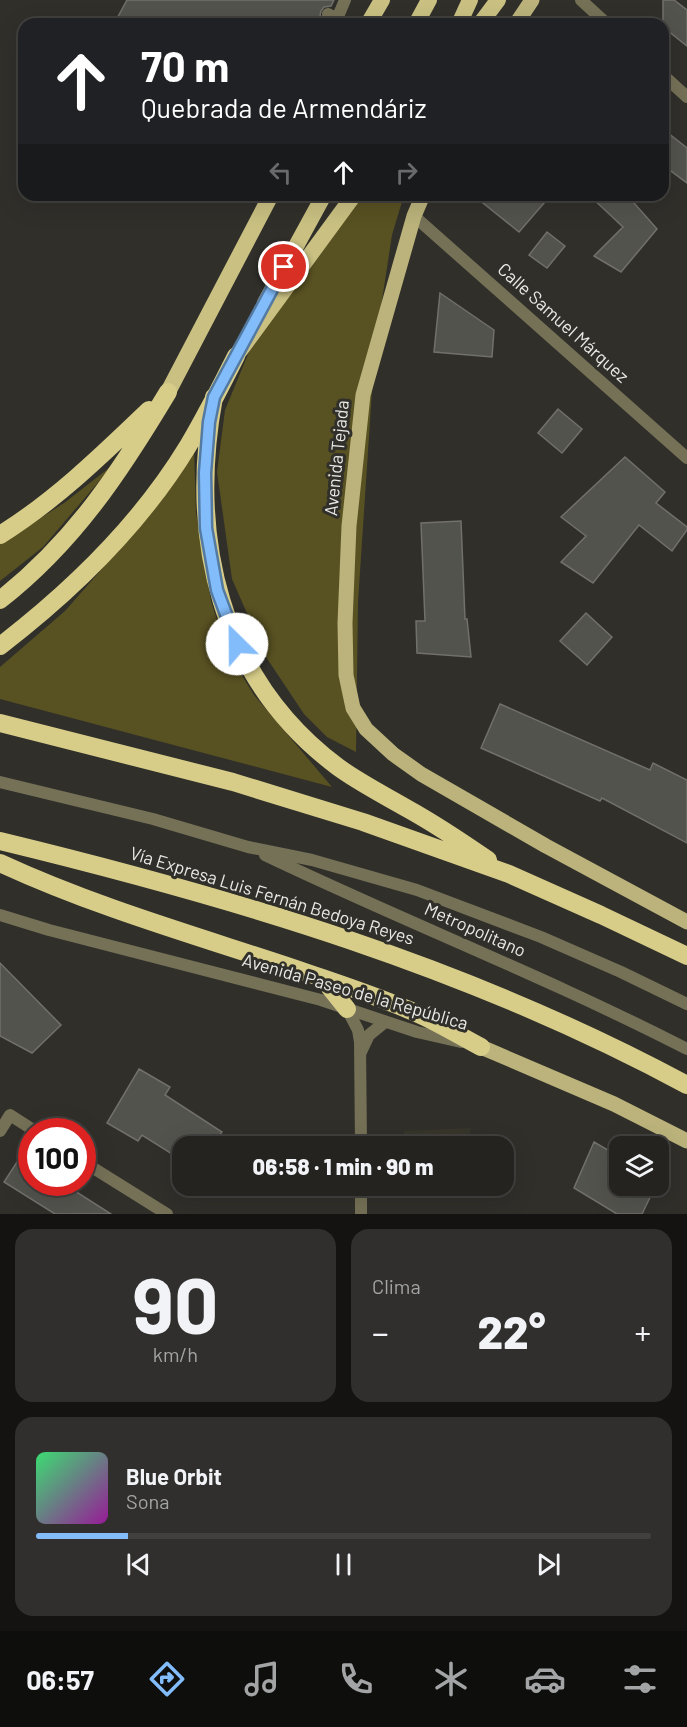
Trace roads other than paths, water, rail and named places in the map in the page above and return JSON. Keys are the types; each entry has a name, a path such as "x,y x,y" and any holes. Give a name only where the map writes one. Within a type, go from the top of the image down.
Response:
{"highway":[{"path":"360,18 368,0"},
{"path":"372,18 382,0"},
{"path":"419,18 429,0"},
{"path":"462,18 470,0"},
{"path":"484,18 498,0"},
{"path":"0,600 53,553 94,507 133,451 168,392 268,201"},
{"path":"0,646 70,588 120,535 154,494 187,446 321,201"},
{"path":"236,356 350,201"},
{"path":"0,536 59,494 168,392"},
{"path":"214,397 205,465 206,528 217,590 233,635 250,669 281,714 316,750 359,782 463,842 509,874"},
{"path":"0,723 233,782 363,822 509,874 687,956"},
{"name":"Vía Expresa Luis Fernán Bedoya Reyes","path":"0,841 195,891 363,944 473,985 541,1014 607,1044 687,1085"},
{"path":"0,863 38,881 122,913 323,978 424,1017 481,1047"},
{"path":"323,978 347,1009"}],"main road":[{"path":"520,18 532,0"},
{"name":"Avenida Tejada","path":"420,201 414,216 363,394 349,526 345,623 346,675 353,708 366,729 393,754 421,774 546,846 687,922"},
{"name":"Avenida Paseo de la República","path":"481,1047 614,1104 687,1141"}],"street":[{"path":"337,18 345,0"},
{"path":"581,0 601,18"},
{"path":"328,14 335,18"},
{"path":"669,80 687,97"},
{"name":"Calle Samuel Márquez","path":"414,216 687,458"},
{"name":"Metropolitano","path":"0,782 153,819 248,847 312,860 417,890 541,937 687,1004"},
{"name":"Metropolitano","path":"248,847 311,878 549,982 687,1049"},
{"name":"Avenida Paseo de la República","path":"0,915 49,930 321,1000 385,1022 481,1047"},
{"path":"347,1009 358,1030 361,1053 361,1136"},
{"path":"361,1053 369,1035 385,1022"},
{"path":"0,1131 10,1115 18,1120"},
{"path":"96,1170 167,1214"},
{"path":"361,1196 361,1214"}]}
